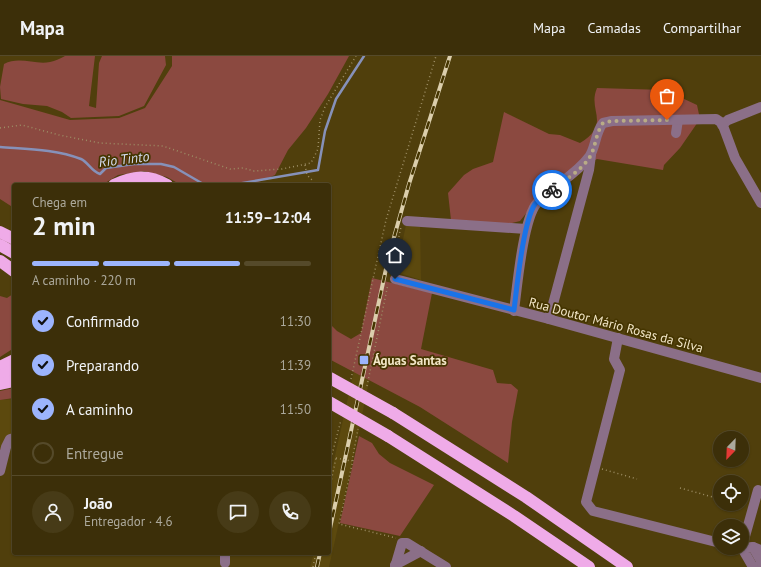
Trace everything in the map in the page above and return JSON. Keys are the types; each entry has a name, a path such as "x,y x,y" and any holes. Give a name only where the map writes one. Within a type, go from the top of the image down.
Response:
{"highway":[{"path":"118,183 129,178 151,178 162,183"},
{"path":"0,232 12,238"},
{"path":"0,245 12,252"},
{"path":"0,262 12,270"},
{"path":"0,272 12,275"},
{"path":"0,367 12,361"},
{"path":"0,376 12,371"},
{"path":"331,379 393,413 526,497 627,567"},
{"path":"0,384 12,381"},
{"path":"331,403 388,436 514,516 589,567"}],"street":[{"path":"722,125 761,107"},
{"path":"548,319 589,170 596,136 603,123 612,121 716,119 722,125 736,158 761,203"},
{"path":"676,132 678,120"},
{"path":"514,310 526,229 536,204 575,172 591,155"},
{"path":"408,221 526,229"},
{"name":"Rua Doutor Mário Rosas da Silva","path":"395,279 548,319 761,378"},
{"path":"618,338 614,359 620,370 586,502 592,511 713,541"},
{"path":"0,471 6,447 10,439 12,438"},
{"path":"749,523 758,490"},
{"path":"395,566 402,543 407,542 446,567"},
{"path":"757,549 761,561 760,567"},
{"path":"395,566 421,551"},
{"path":"741,567 742,555"},
{"path":"746,555 753,567"}],"path":[{"path":"0,128 22,125 59,135 100,143 163,146 230,169 243,168 254,171 282,169 305,165 311,163 318,149 320,120 325,107 356,56"},
{"path":"350,385 386,220 436,56"},
{"path":"305,165 308,175 312,180"},
{"path":"371,364 402,222 408,221"},
{"path":"331,458 342,414"},
{"path":"331,482 336,458 352,461 354,454 339,524 396,538 402,543"},
{"path":"595,467 637,478"},
{"path":"680,488 713,497"},
{"path":"313,567 316,555"}],"shaded area":[{"path":"65,56 95,56 89,106 96,108 99,63 102,56 165,56 166,65 144,106 119,116 71,118 62,112 47,106 23,104 1,99 0,87 4,64 15,61 44,63"},
{"path":"172,56 349,56 328,94 306,128 288,150 275,175 261,181 254,183 178,183 167,177 144,171 118,175 105,183 12,183 12,207 0,199 0,100 70,120 119,118 145,108 172,66"},
{"path":"597,88 665,90 697,105 700,119 680,148 664,165 663,170 597,159 568,176 532,206 520,221 504,225 451,220 448,193 464,175 473,169 493,162 504,112 549,134 560,135 580,143 590,136 597,123 595,96"},
{"path":"406,225 420,227 421,280 396,272"},
{"path":"372,278 432,293 421,349 493,370 497,383 511,384 518,390 512,422 508,463 420,407 331,360 331,325 337,331 351,339 361,333"},
{"path":"373,285 388,289 329,567 310,567 313,555 331,555 331,474"},
{"path":"12,295 12,349 0,357 0,296 7,298"},
{"path":"12,388 12,398 0,400 0,391"},
{"path":"12,399 12,436 0,455 0,400"},
{"path":"359,436 372,443 379,454 390,463 434,485 400,536 340,523"}],"waterway":[{"name":"Rio Tinto","path":"243,183 318,170 325,131 336,99 364,56"},
{"name":"Rio Tinto","path":"0,147 61,153 83,160 94,171 100,174 106,168 134,164 161,164 174,167 202,183"}],"railway":[{"path":"331,524 389,255 409,184 450,56"},
{"path":"317,567 320,555"}],"way so far":[{"path":"552,190 575,172 591,155 599,128 603,123 612,121 667,120"}],"place":[{"name":"Águas Santas","path":"364,360"}],"route":[{"path":"395,279 514,310 526,229 536,204 552,190"}]}
